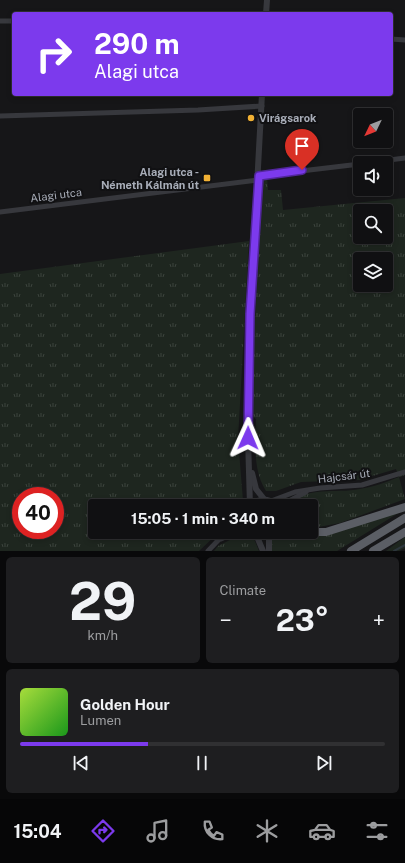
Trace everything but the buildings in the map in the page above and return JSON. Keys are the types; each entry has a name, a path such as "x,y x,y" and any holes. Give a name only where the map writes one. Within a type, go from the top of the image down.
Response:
{"highway":[{"path":"318,532 326,532 405,506"},
{"path":"351,551 405,518"},
{"path":"373,551 405,532"},
{"path":"381,551 396,537"}],"street":[{"path":"266,12 267,0"},
{"path":"0,21 12,21"},
{"path":"393,39 405,40"},
{"path":"250,499 250,314 262,96"},
{"path":"0,116 198,110 262,106"},
{"path":"393,160 405,158"},
{"name":"Alagi utca","path":"0,212 353,165"},
{"path":"249,460 256,489 266,499"},
{"name":"Hajcsár út","path":"270,499 308,490 362,485 405,472"},
{"name":"Hajcsár út","path":"292,499 308,490"},
{"path":"208,551 219,539"},
{"path":"215,543 223,539"},
{"path":"258,539 263,551"},
{"path":"269,539 269,551"}],"green space":[{"path":"267,177 268,190 281,190 283,210 405,198 405,475 399,477 396,469 359,480 301,482 276,491 266,491 257,465 255,437 256,419 251,415 261,180"},
{"path":"249,241 238,439 243,499 88,499 88,539 212,539 199,551 0,551 0,274"},
{"path":"399,477 405,499 340,523 318,527 318,499 295,499 312,493 360,489 375,486"},
{"path":"400,512 337,551 270,551 269,542 270,539 318,539 318,531"},
{"path":"405,537 405,548 399,551 386,551"},
{"path":"232,539 254,539 259,551 214,551 218,546"}],"waterway":[{"path":"394,551 405,545"}],"place":[{"name":"Virágsarok","path":"251,118"},
{"name":"Alagi utca - Németh Kálmán út","path":"207,178"}],"route":[{"path":"248,438 250,314 259,176 302,170"}]}
